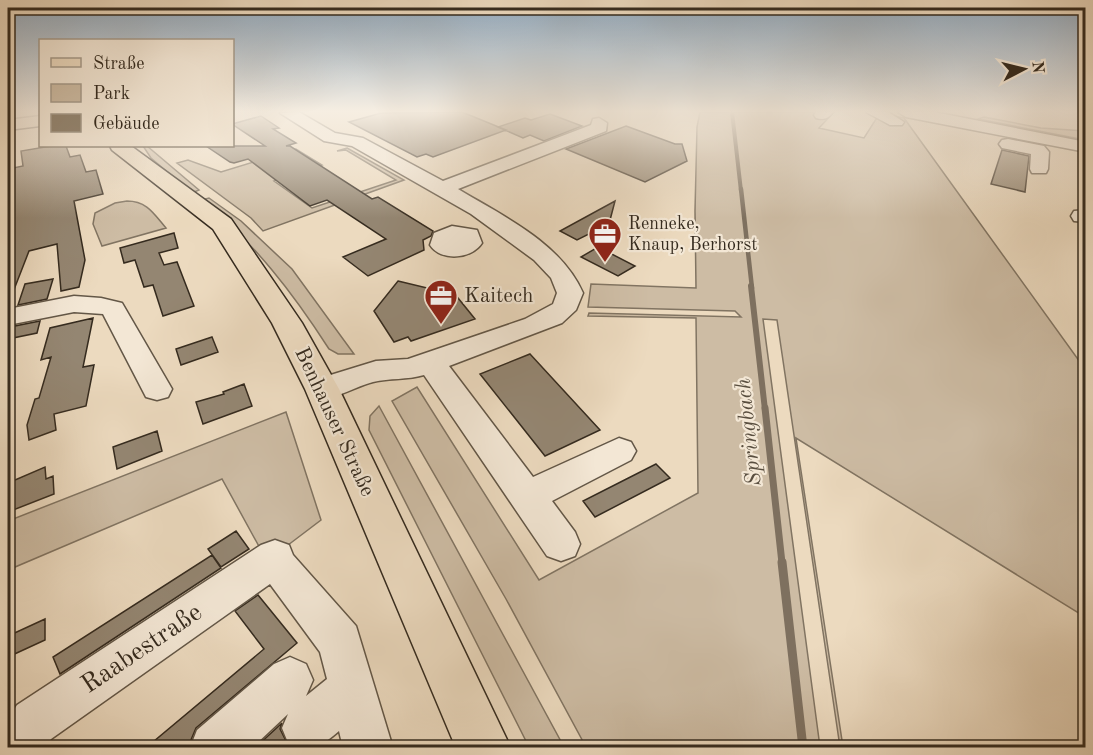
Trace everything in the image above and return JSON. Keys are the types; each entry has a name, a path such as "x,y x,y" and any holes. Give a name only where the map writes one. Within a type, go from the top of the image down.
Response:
{"main road":[{"name":"Benhauser Straße","path":"121,147 222,224 286,323 326,399 484,747"}],"street":[{"path":"326,399 377,391 420,366 555,316 568,303 569,284 546,257 501,224 366,147"},
{"path":"441,189 548,147"},
{"path":"1024,147 1038,150 1040,153 1039,169"},
{"path":"465,234 477,233 501,224"},
{"path":"8,317 97,303 113,309 157,389"},
{"path":"420,366 527,497 561,544"},
{"path":"527,497 619,451"},
{"name":"Raabestraße","path":"17,747 34,722 279,563 340,642 351,689"},
{"path":"215,747 290,680"},
{"path":"306,728 351,689 368,747"}],"green space":[{"path":"144,147 148,147 199,190 192,193 151,158"},
{"path":"697,147 925,147 1085,369 1085,617 796,438 843,747 840,747 777,320 763,319 820,747 586,747 506,599 392,401 417,387 539,580 698,493 696,318 588,316 589,313 741,317 735,311 588,307 591,284 696,288"},
{"path":"347,148 404,180 263,231 251,218 177,163 188,160 221,172 296,149 322,165 274,181 312,208 396,180 346,150 337,151"},
{"path":"209,198 241,221 292,269 354,354 338,354 329,349 287,288 271,269 238,233 201,200"},
{"path":"127,201 145,206 166,228 102,246 93,224 95,213 115,203"},
{"path":"379,406 564,747 529,747 369,430 370,416"},
{"path":"286,412 321,520 267,561 222,479 8,570 8,521"}],"building":[{"path":"44,147 66,147 70,157 80,155 86,172 96,170 103,194 74,201 85,260 79,287 61,291 57,244 29,251 8,305 8,169 23,166 21,151"},
{"path":"208,147 292,147 372,199 378,197 433,231 431,236 423,240 424,250 368,276 343,257 386,239 327,200 310,206 248,159 230,162"},
{"path":"398,147 459,147 433,157 426,154 417,157"},
{"path":"683,147 687,161 645,182 566,149"},
{"path":"1002,150 1029,156 1025,192 991,184"},
{"path":"615,201 609,224 577,240 560,231"},
{"path":"174,233 178,248 159,253 164,265 177,262 194,306 163,316 153,285 144,287 135,260 124,263 120,248"},
{"path":"598,247 635,266 618,276 581,257"},
{"path":"53,279 47,299 18,305 25,284"},
{"path":"398,281 427,288 445,282 475,319 411,341 408,337 394,342 374,311"},
{"path":"93,318 83,367 94,365 86,406 54,414 56,430 29,440 27,425 35,399 39,398 51,357 41,360 50,328"},
{"path":"40,321 37,333 8,339 10,327"},
{"path":"212,337 218,352 181,365 176,349"},
{"path":"530,354 600,430 545,456 480,374"},
{"path":"244,384 252,406 203,424 196,402 224,394 223,392"},
{"path":"157,431 162,451 117,469 113,447"},
{"path":"656,464 670,478 595,517 583,501"},
{"path":"45,467 46,479 53,476 54,494 8,512 8,483"},
{"path":"236,531 249,549 221,567 208,549"},
{"path":"212,555 221,568 60,674 53,657"},
{"path":"258,595 297,643 196,728 188,747 147,747 264,649 235,611"},
{"path":"45,619 45,640 8,657 8,636"},
{"path":"282,723 280,729 289,747 256,747"}],"waterway":[{"name":"Springbach","path":"736,147 741,191"},
{"name":"Springbach","path":"741,189 752,288"},
{"name":"Springbach","path":"751,286 765,410"},
{"name":"Springbach","path":"765,408 782,563"},
{"name":"Springbach","path":"782,562 803,748"}],"place":[{"name":"Renneke, Knaup, Berhorst","path":"605,263"},
{"name":"Kaitech","path":"441,325"}]}
